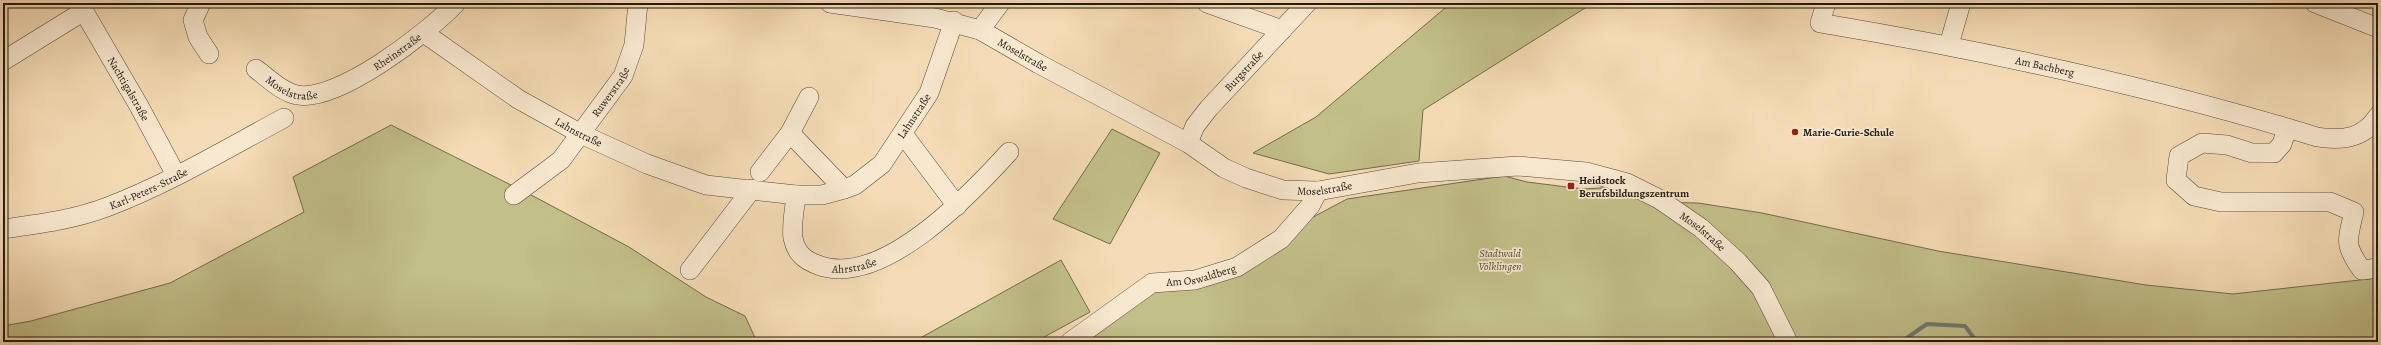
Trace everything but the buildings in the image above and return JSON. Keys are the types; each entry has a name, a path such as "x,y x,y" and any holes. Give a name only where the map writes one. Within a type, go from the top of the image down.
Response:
{"street":[{"path":"201,3 193,20 198,37 209,54"},
{"name":"Rheinstraße","path":"330,90 383,62 424,33 456,3"},
{"name":"Ruwerstraße","path":"514,195 561,160 623,76 634,45 638,3"},
{"name":"Moselstraße","path":"830,3 954,22 980,30 1039,64 1188,143 1224,168 1246,178 1283,190 1318,191 1418,173 1479,167 1538,166 1586,172 1627,183 1659,199 1706,232 1738,262 1761,288 1788,342"},
{"path":"980,30 1000,3"},
{"path":"1207,3 1282,30"},
{"name":"Burgstraße","path":"1188,143 1195,126 1209,108 1307,3"},
{"name":"Am Bachberg","path":"1826,3 1820,23 1949,45 2020,59 2132,86 2337,141 2354,137 2374,123 2378,116"},
{"path":"1949,45 1961,3"},
{"path":"2315,3 2378,28"},
{"path":"3,61 82,7"},
{"name":"Nachtigalstraße","path":"82,7 140,106 176,175"},
{"name":"Lahnstraße","path":"424,33 518,99 581,134 647,164 706,185 756,180 796,195 822,194 844,189 855,185 882,164 929,93 954,22"},
{"name":"Moselstraße","path":"256,69 277,85 296,95 312,96 330,90"},
{"path":"690,270 790,133 810,97"},
{"name":"Karl-Peters-Straße","path":"3,229 54,223 107,208 176,175 284,118"},
{"path":"2287,128 2282,144 2274,153 2252,153 2227,146 2202,143 2179,156 2176,180 2194,196 2221,202 2330,202 2354,212 2347,241 2353,257 2370,269"},
{"path":"790,133 844,189"},
{"path":"903,134 957,206"},
{"name":"Ahrstraße","path":"796,195 793,236 797,250 806,261 823,267 842,268 871,263 918,238 957,206 1008,152"},
{"name":"Am Oswaldberg","path":"1070,342 1152,283 1195,280 1237,267 1281,239 1310,206 1318,191"}],"green space":[{"path":"1451,3 1593,3 1423,110 1419,161 1329,174 1253,153 1316,117"},
{"path":"391,125 535,197 629,247 706,297 745,316 757,342 3,342 3,326 31,321 170,283 304,212 293,177"},
{"path":"1112,129 1160,153 1110,244 1053,219"},
{"name":"Stadtwald Völklingen","path":"1504,176 1527,182 1583,189 1618,187 1648,202 1698,203 1762,213 1938,251 2146,285 2233,294 2378,278 2378,342 1070,342 1152,283 1195,280 1347,199"},
{"path":"1061,260 1090,312 1035,342 913,342"}],"waterway":[{"path":"1901,342 1927,324 1965,326 1977,342"}],"place":[{"name":"Marie-Curie-Schule","path":"1795,132"},
{"name":"Heidstock Berufsbildungszentrum","path":"1571,186"}]}
